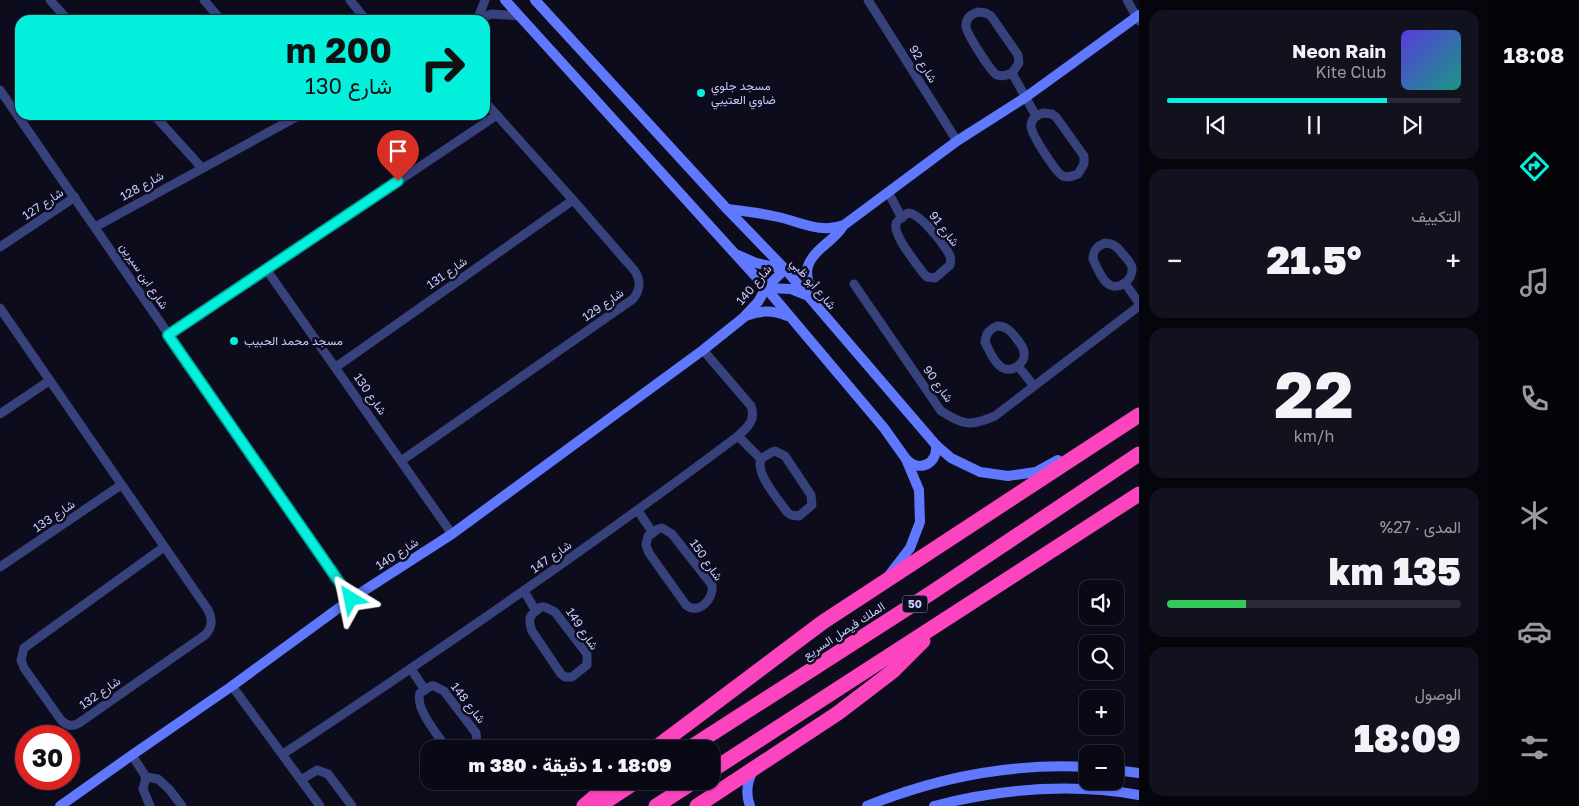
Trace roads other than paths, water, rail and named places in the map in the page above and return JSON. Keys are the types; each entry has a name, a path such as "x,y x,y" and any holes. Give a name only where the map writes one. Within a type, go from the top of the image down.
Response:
{"highway":[{"path":"666,740 823,622 1139,415"},
{"name":"الملك فيصل السريع","path":"702,740 931,593 1139,454"},
{"name":"50","path":"720,764 1139,494"},
{"path":"697,806 814,729 877,684 908,656 935,626"},
{"path":"584,806 603,790"},
{"path":"599,806 623,790"},
{"path":"656,806 681,790"}],"street":[{"path":"50,0 64,15"},
{"path":"204,0 217,15"},
{"path":"350,0 362,15"},
{"path":"478,15 485,0"},
{"path":"504,0 766,288 884,428 906,460 919,490 920,522 910,548 886,579"},
{"name":"شارع أبو ظبي","path":"535,0 784,269 936,445 951,458 980,472 1008,476 1036,472 1112,432"},
{"name":"شارع 92","path":"868,0 957,141"},
{"path":"816,306 807,276 809,262 817,251 834,237 844,225 957,141 1026,98 1138,18 1126,0"},
{"path":"981,12 991,16 1018,55 1019,63 1012,73 1002,76 994,72 966,28 967,19 971,15 981,12"},
{"path":"490,16 501,14 519,16"},
{"path":"1012,73 1036,116"},
{"name":"شارع ابن سيرين","path":"0,90 15,111"},
{"name":"شارع 129","path":"401,461 633,299 640,288 638,276 490,108"},
{"path":"1046,112 1056,118 1084,156 1084,164 1078,174 1067,177 1059,174 1031,129 1031,123 1036,116 1046,112"},
{"path":"168,335 497,116"},
{"name":"شارع ابن سيرين","path":"21,120 351,599"},
{"path":"159,120 202,168"},
{"name":"شارع 128","path":"95,227 291,120"},
{"path":"888,192 902,218"},
{"name":"شارع 127","path":"0,247 75,197"},
{"name":"شارع 131","path":"336,367 573,200"},
{"path":"727,209 779,217 820,229 828,230 844,225"},
{"name":"شارع 91","path":"908,213 912,213 922,218 950,255 950,265 935,278 924,274 899,238 896,224 902,218 908,213"},
{"path":"1105,243 1113,244 1131,265 1132,273 1125,283 1114,286 1107,283 1093,259 1093,254 1098,246 1105,243"},
{"path":"731,250 756,263 784,269"},
{"name":"شارع 130","path":"266,269 452,534"},
{"name":"شارع 140","path":"60,806 232,686 351,599 452,534 702,350 743,318 758,302 766,288 784,269"},
{"name":"شارع 90","path":"854,284 940,411 959,422 977,423 995,416 1139,305 1125,283"},
{"path":"766,288 791,289 807,296"},
{"name":"شارع 132","path":"0,308 210,614 211,624 208,632 79,723 73,726 66,724 61,720 24,668 21,660 24,648 164,548"},
{"name":"شارع 140","path":"743,318 754,313 768,311 788,316"},
{"path":"997,326 1006,327 1015,337 1024,352 1022,362 1018,366 1007,369 999,366 985,342 990,329 997,326"},
{"name":"شارع 147","path":"283,754 524,591 638,511 738,436 752,421 753,412 751,406 702,350"},
{"path":"1018,366 1034,386"},
{"path":"0,414 49,380"},
{"path":"738,436 761,459"},
{"path":"906,460 913,465 926,465 936,454 936,445"},
{"path":"775,451 785,456 811,495 810,508 796,516 787,512 762,476 759,468 761,459 775,451"},
{"name":"شارع 133","path":"0,567 121,485"},
{"path":"638,511 653,533"},
{"name":"شارع 150","path":"662,528 672,534 712,586 712,596 697,608 689,608 686,605 649,553 646,540 653,533 662,528"},
{"path":"524,591 536,611"},
{"name":"شارع 149","path":"541,607 545,607 555,612 587,654 588,665 572,677 565,677 561,674 532,631 529,623 530,618 531,614 536,611 541,607"},
{"path":"411,669 425,690 418,697 421,710 441,740"},
{"path":"232,686 320,806"},
{"name":"شارع 148","path":"425,690 434,686 444,691 476,733 477,740"},
{"path":"132,754 146,777 143,789 150,806"},
{"path":"867,806 918,787 976,773 1028,767 1079,767"},
{"path":"750,806 747,793 748,784 754,769"},
{"path":"302,780 317,770 328,774 352,806"},
{"path":"1124,771 1139,773"},
{"path":"146,777 158,779 170,789 182,806"},
{"path":"934,806 978,796 1040,790 1084,789 1139,796"}],"place":[{"name":"مسجد جلوي ضاوي العتيبي","path":"701,93"},
{"name":"مسجد محمد الحبيب","path":"234,341"}]}
